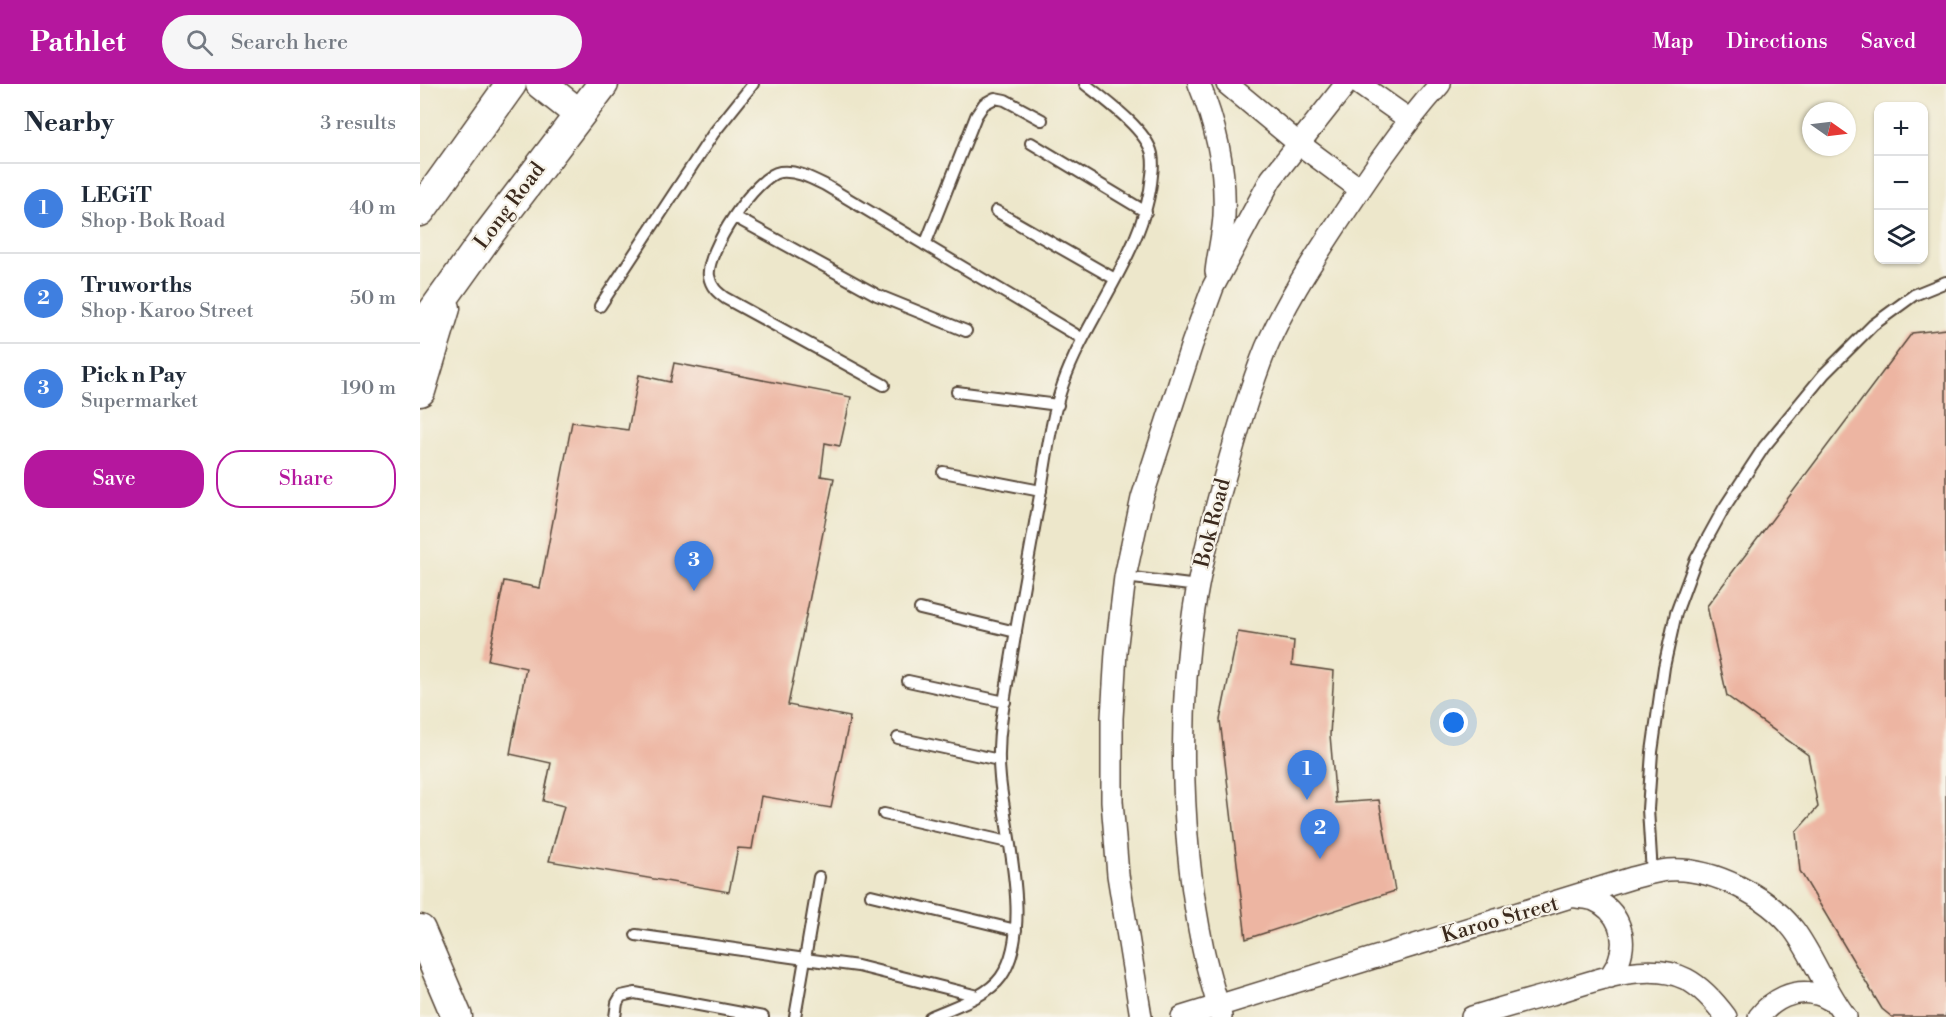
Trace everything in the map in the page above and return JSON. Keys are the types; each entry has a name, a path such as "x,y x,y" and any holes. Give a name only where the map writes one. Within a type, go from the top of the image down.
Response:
{"street":[{"path":"420,211 511,84"},
{"path":"541,84 579,114"},
{"name":"Long Road","path":"420,330 488,235 603,84"},
{"path":"1199,84 1213,125 1224,194 1222,234 1214,287"},
{"path":"1227,84 1298,143 1360,189"},
{"path":"1141,1017 1118,875 1112,801 1112,707 1125,577 1142,498 1192,344 1214,287 1271,179 1346,84"},
{"path":"1359,84 1410,120"},
{"name":"Bok Road","path":"1220,1011 1203,949 1190,864 1186,817 1185,713 1192,622 1212,520 1247,399 1267,346 1297,286 1360,189 1410,120 1440,84"},
{"path":"420,391 452,288"},
{"path":"1576,897 1669,870 1694,872 1721,879 1751,892 1774,908 1794,930 1840,1010"},
{"name":"Karoo Street","path":"1182,1017 1220,1011 1576,897 1593,900 1609,909 1619,924 1623,942 1619,960 1610,976"},
{"path":"420,930 426,962 457,1017"},
{"path":"1472,1017 1610,976 1662,972 1685,978 1701,988 1726,1017"},
{"path":"1759,1017 1775,1001 1794,993 1815,993 1840,1010"}],"lane":[{"path":"600,306 713,134 753,84"},
{"path":"930,1017 979,996 1001,978 1009,960 1016,930 1015,877 1008,842 999,760 1005,702 1041,491 1058,405 1071,362 1115,279 1146,212 1152,176 1152,153 1139,131 1115,107 1085,84"},
{"path":"925,245 976,117 984,104 994,98 1005,100 1042,120"},
{"path":"1031,143 1146,212"},
{"path":"884,385 714,290 709,276 709,264 735,217 752,192 766,178 779,172 795,173 825,185 975,277 1083,339"},
{"path":"996,211 1115,279"},
{"path":"735,217 877,295 966,332"},
{"path":"1652,874 1648,809 1652,752 1661,688 1676,613 1696,559 1724,508 1764,447 1824,374 1873,325 1914,296 1946,282"},
{"path":"957,393 1058,405"},
{"path":"943,472 1041,491"},
{"path":"1125,577 1198,586"},
{"path":"920,609 1016,632"},
{"path":"908,681 1005,702"},
{"path":"898,738 999,760"},
{"path":"884,814 1008,842"},
{"path":"795,1017 819,877"},
{"path":"871,895 1016,930"},
{"path":"636,934 858,966 979,996"},
{"path":"615,1017 617,1003 621,996 628,993 763,1017"}],"building":[{"path":"1946,329 1946,1017 1892,1017 1882,1009 1800,871 1796,832 1818,807 1808,755 1727,696 1707,606 1912,333"},
{"path":"674,363 851,397 840,446 825,443 821,476 834,478 788,705 850,717 831,808 761,796 752,849 738,848 729,892 549,861 564,806 543,801 551,763 510,754 526,668 488,660 504,581 540,588 572,422 628,430 639,375 670,382"},
{"path":"1238,632 1294,641 1292,665 1334,671 1330,735 1336,803 1379,800 1395,891 1246,939 1220,720"}],"place":[{"name":"Pick n Pay","path":"694,591"},
{"name":"LEGiT","path":"1307,800"},
{"name":"Truworths","path":"1320,859"}]}
